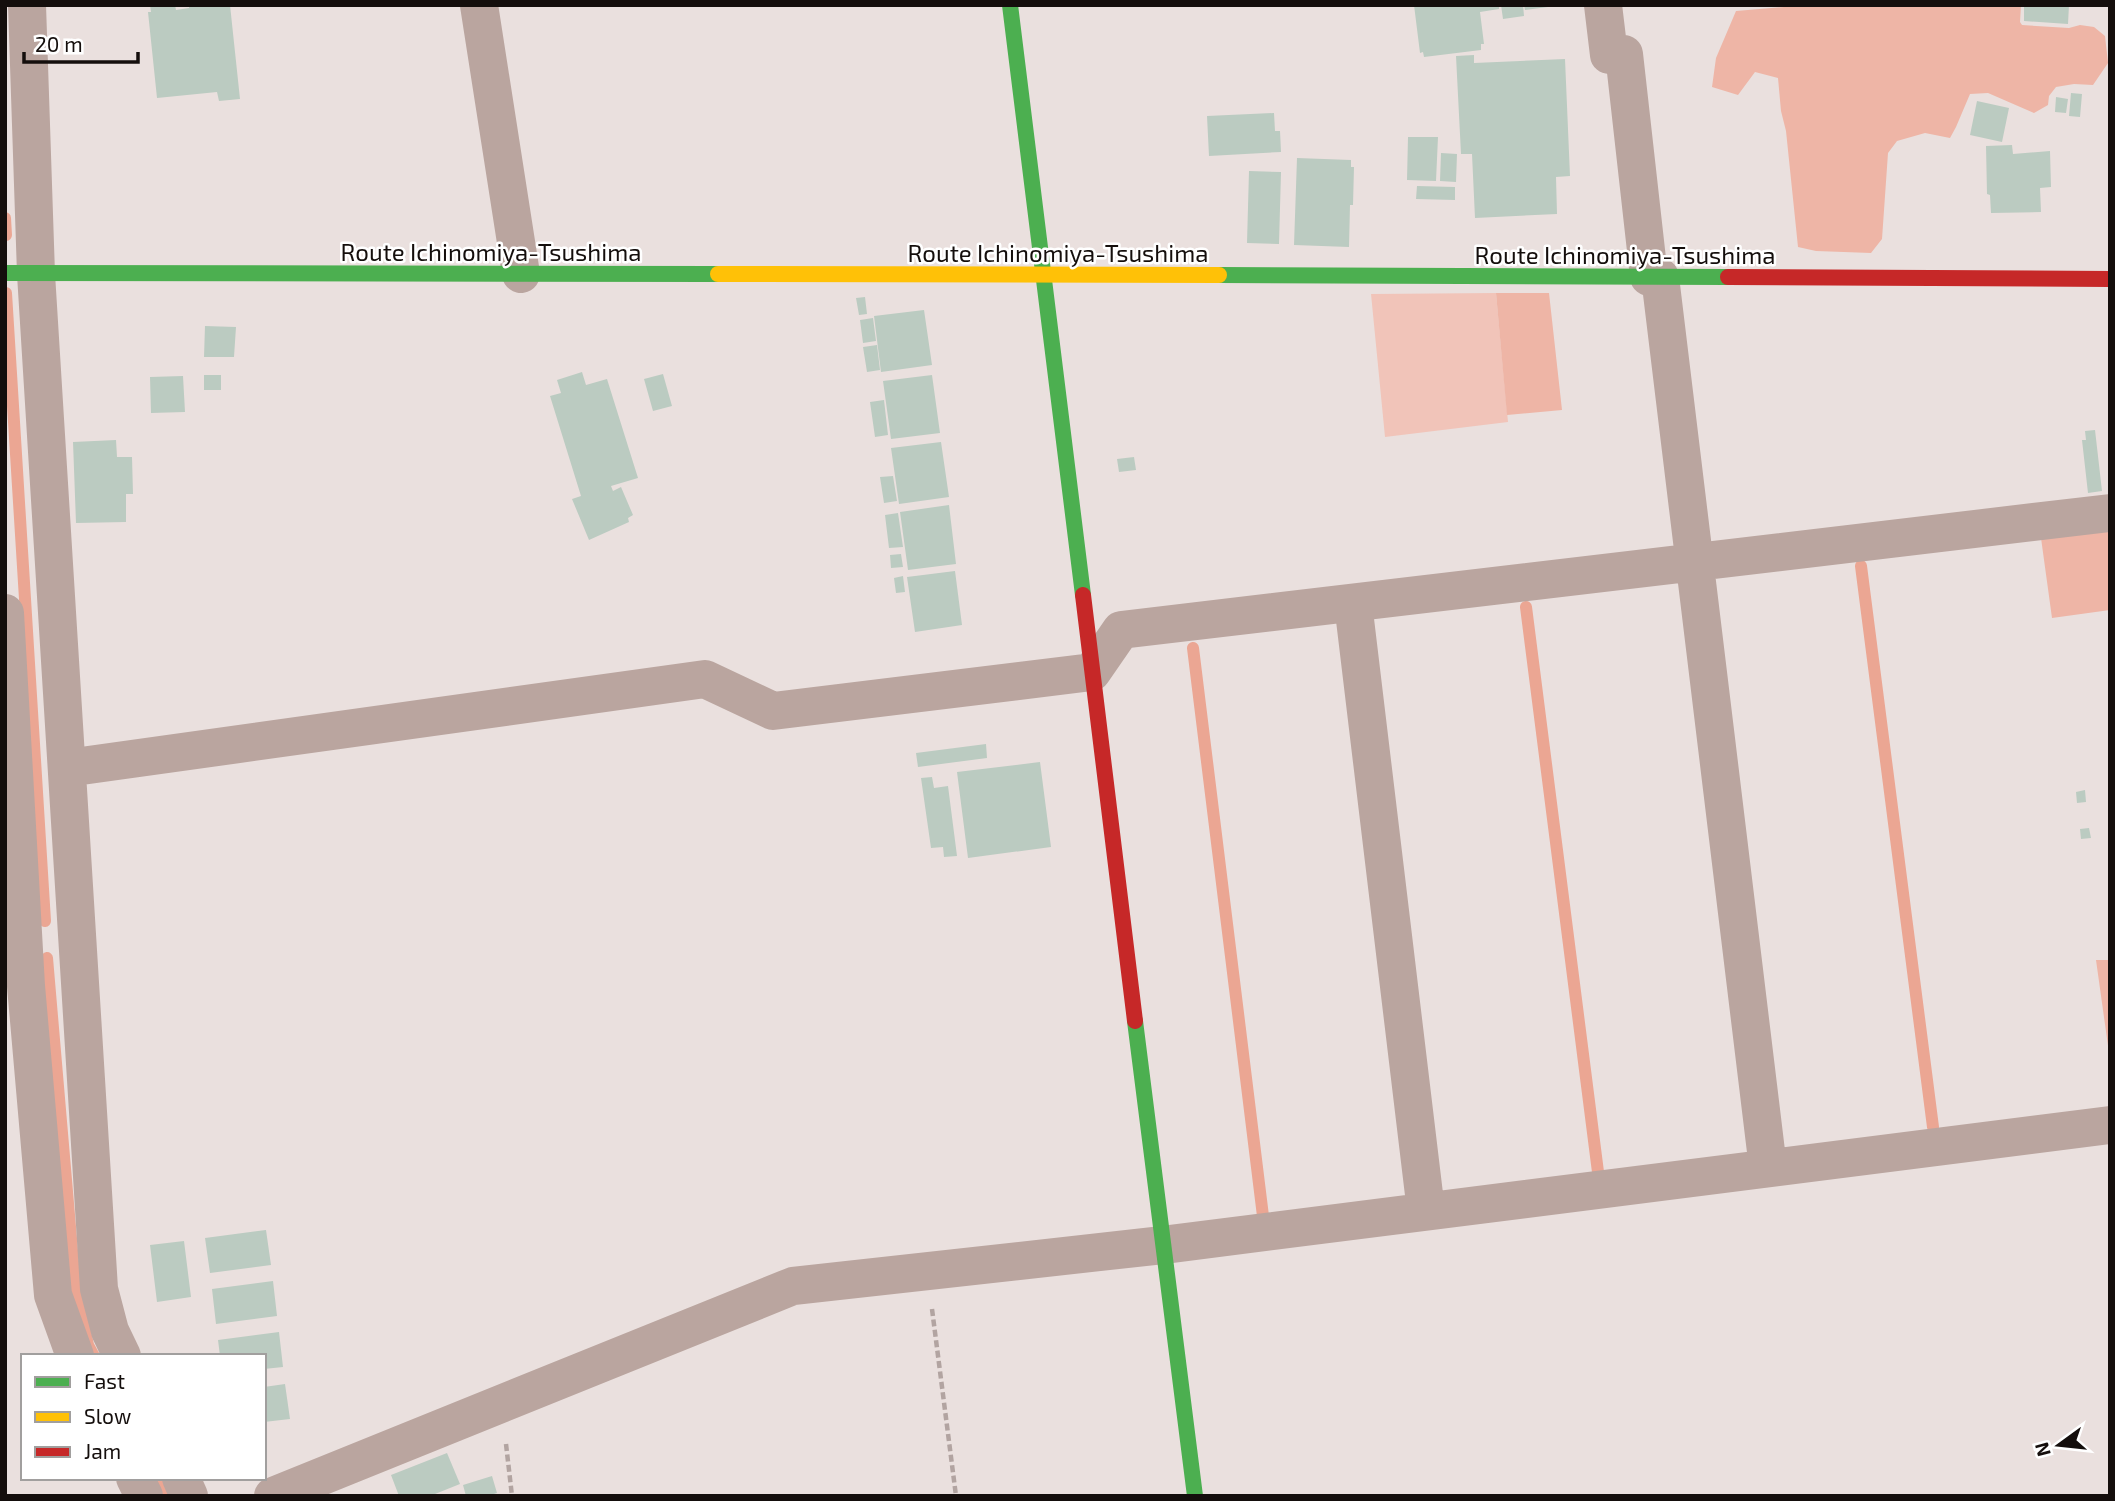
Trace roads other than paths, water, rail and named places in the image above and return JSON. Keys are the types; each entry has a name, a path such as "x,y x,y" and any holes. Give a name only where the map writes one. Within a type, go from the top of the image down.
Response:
{"main road":[{"path":"1010,5 1195,1496"},
{"name":"Route Ichinomiya-Tsushima","path":"20,273 2110,279"}],"street":[{"path":"27,5 20,273 67,768 99,1289 110,1331 121,1354"},
{"path":"479,5 521,274"},
{"path":"1603,5 1609,55 1624,54 1695,562 1768,1168"},
{"path":"67,768 705,679 773,711 1092,672 1121,630 2110,513"},
{"path":"1353,603 1426,1211"},
{"path":"5,614 15,952 53,1295 74,1354"},
{"path":"15,952 76,944"},
{"path":"273,1496 793,1286 1163,1245 2110,1125"},
{"path":"136,1480 144,1496"},
{"path":"182,1480 189,1496"}],"waterway":[{"path":"5,218 6,235"},
{"path":"6,293 45,921"},
{"path":"1861,566 1933,1127"},
{"path":"1526,607 1598,1172"},
{"path":"1193,648 1263,1216"},
{"path":"47,958 75,1285 88,1345 93,1354"},
{"path":"161,1480 167,1496"}]}
